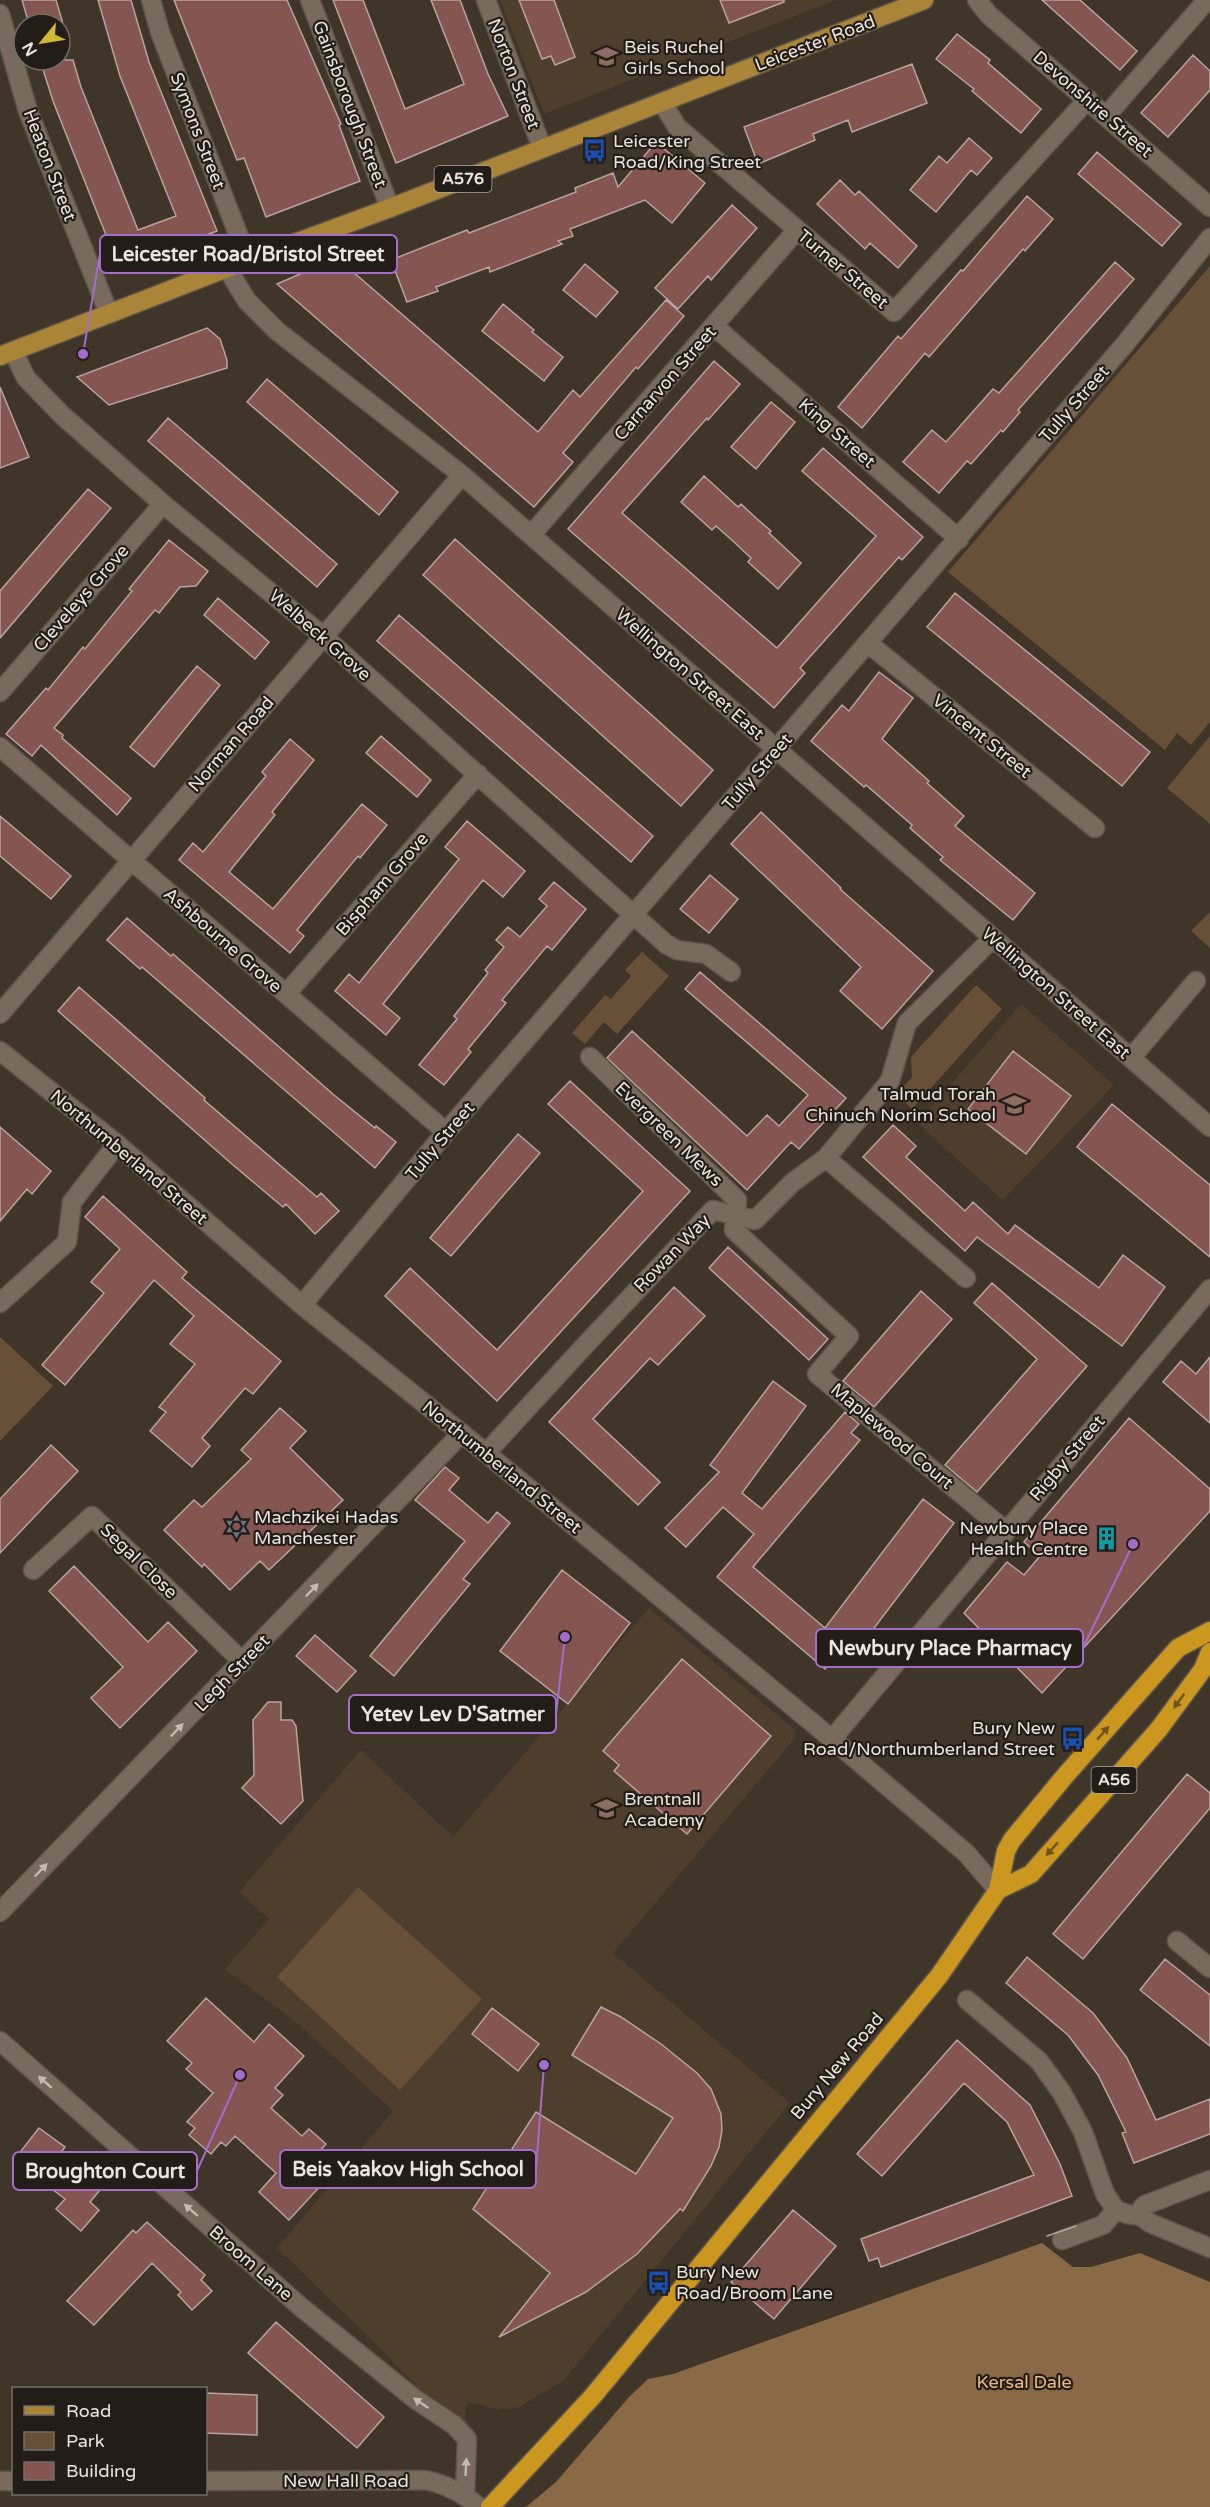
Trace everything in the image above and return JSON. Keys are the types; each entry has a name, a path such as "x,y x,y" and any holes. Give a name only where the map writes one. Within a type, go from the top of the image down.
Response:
{"highway":[{"name":"A56","path":"998,1890 1006,1851 1019,1831 1178,1648 1210,1631"},
{"name":"Bury New Road","path":"490,2507 593,2396 939,1976 998,1890 1031,1874 1159,1729 1203,1669 1210,1652"}],"main road":[{"name":"Leicester Road","path":"7,353 390,208 924,0"}],"street":[{"name":"Symons Street","path":"151,0 160,32 248,260"},
{"name":"Gainsborough Street","path":"310,0 390,208"},
{"name":"Norton Street","path":"486,0 542,148"},
{"name":"Devonshire Street","path":"978,0 989,15 1210,207"},
{"path":"1107,116 1207,0"},
{"name":"Heaton Street","path":"0,14 28,111 109,314"},
{"name":"Turner Street","path":"662,102 677,127 894,312 1088,99"},
{"name":"Carnarvon Street","path":"531,536 797,230"},
{"name":"Tully Street","path":"302,1305 446,1132 1125,344 1210,238"},
{"name":"Wellington Street East","path":"227,268 247,301 277,331 462,475 1210,1127"},
{"name":"King Street","path":"715,327 959,538"},
{"name":"Welbeck Grove","path":"7,353 26,378 63,416 163,504 323,636 666,944 677,950 706,954 731,972"},
{"name":"Norman Road","path":"0,1014 462,475"},
{"name":"Cleveleys Grove","path":"0,692 163,504"},
{"name":"Vincent Street","path":"868,643 1095,828"},
{"name":"Ashbourne Grove","path":"0,747 446,1132"},
{"name":"Bispham Grove","path":"286,994 478,774"},
{"path":"966,1278 825,1158 890,1081 907,1023 993,938"},
{"path":"1131,1058 1196,981"},
{"name":"Northumberland Street","path":"0,1051 117,1144 302,1305 462,1433 832,1739 966,1853 998,1890"},
{"name":"Evergreen Mews","path":"590,1057 737,1200 734,1230 849,1336"},
{"path":"0,1303 67,1242 72,1202 117,1144"},
{"name":"Rowan Way","path":"486,1453 713,1210 755,1220 793,1182 825,1158"},
{"name":"Rigby Street","path":"832,1739 1210,1289"},
{"name":"Maplewood Court","path":"849,1336 817,1374 1006,1531"},
{"name":"Legh Street","path":"0,1912 462,1433"},
{"name":"Segal Close","path":"33,1570 92,1516 243,1662"},
{"path":"1177,1941 1210,1968"},
{"path":"968,2000 1039,2061 1062,2093 1083,2132 1105,2194 1116,2210 1141,2216 1150,2223 1210,2248"},
{"name":"Broom Lane","path":"0,2041 302,2308 415,2399 454,2425 467,2439 465,2495"},
{"path":"1141,2216 1145,2205 1210,2180"},
{"path":"1062,2240 1102,2225 1116,2210"},
{"name":"New Hall Road","path":"207,2481 425,2481 441,2483 465,2495 479,2507"}],"shaded area":[{"name":"Beis Ruchel Girls School","path":"500,0 836,0 544,114"},
{"name":"Talmud Torah Chinuch Norim School","path":"1021,1004 1114,1085 1003,1200 917,1123"},
{"path":"649,1608 795,1730 795,1738 613,1953 790,2103 564,2380 518,2408 496,2409 469,2402 465,2408 467,2439 380,2348 277,2248 393,2111 296,2022 225,1969 269,1919 239,1892 361,1750 453,1837"}],"green space":[{"path":"1210,266 1210,722 1191,745 1177,733 1165,750 948,572"},
{"path":"1210,736 1210,824 1167,788"},
{"path":"1210,912 1210,948 1191,931"},
{"path":"642,952 669,976 617,1034 604,1022 585,1044 572,1033 605,995 611,999 631,976 625,970"},
{"path":"976,985 1002,1009 912,1109 897,1094 912,1077 911,1057"},
{"path":"0,1337 53,1386 0,1441"},
{"path":"358,1887 482,1999 400,2090 277,1977"},
{"name":"Kersal Dale","path":"1042,2243 1073,2267 1091,2267 1140,2253 1210,2282 1210,2507 526,2507 556,2482 629,2397 648,2379 673,2374"}],"building":[{"path":"22,0 56,0 60,12 26,12"},
{"path":"98,0 131,0 149,62 217,231 119,268 53,101 44,72 72,72 73,60 81,87 138,230 176,216 120,76"},
{"path":"174,0 287,0 341,124 339,125 360,181 266,217 244,158 237,160"},
{"path":"333,0 363,0 405,109 464,84 431,0 460,0 488,74 508,116 396,163"},
{"path":"519,0 554,0 575,57 555,65 551,56 542,59"},
{"path":"720,0 784,0 784,2 729,23"},
{"path":"1042,0 1080,0 1137,51 1120,70"},
{"path":"957,34 990,60 988,63 1041,109 1021,133 972,91 974,89 936,59"},
{"path":"1193,55 1210,71 1210,90 1168,137 1141,113"},
{"path":"912,64 927,103 852,132 848,120 813,134 815,140 758,164 744,127"},
{"path":"969,138 992,158 977,175 971,170 936,212 910,190 939,156 947,163"},
{"path":"656,142 705,183 672,223 645,200 570,229 573,236 558,241 562,244 490,272 489,267 436,287 438,291 407,302 391,260 467,230 469,233 576,192 575,188 613,173 618,187"},
{"path":"1097,152 1181,224 1162,246 1078,174"},
{"path":"840,180 855,195 859,191 917,246 898,268 870,243 865,249 817,204"},
{"path":"1027,196 1053,219 1025,251 1023,249 929,357 925,353 862,428 838,407 898,336 901,339"},
{"path":"732,205 757,228 711,280 708,276 678,309 655,288"},
{"path":"337,258 538,432 573,390 580,397 666,300 684,316 638,369 636,367 563,453 573,462 534,507 277,284"},
{"path":"1115,262 1134,279 1018,410 1020,412 1003,432 1001,430 971,464 967,461 939,493 903,462 932,430 946,442 993,389 999,393"},
{"path":"585,264 618,292 596,317 563,290"},
{"path":"503,304 563,357 544,381 482,331"},
{"path":"207,328 220,339 227,360 227,368 109,405 77,377"},
{"path":"714,361 740,384 622,513 777,648 876,536 802,471 823,448 923,537 902,560 899,557 800,668 805,673 774,708 568,529"},
{"path":"267,379 398,492 379,515 247,402"},
{"path":"0,387 29,457 0,468"},
{"path":"771,402 795,422 756,469 731,447"},
{"path":"168,418 337,564 317,587 148,441"},
{"path":"704,476 738,507 741,504 801,563 778,589 748,562 751,558 734,542 716,526 712,530 681,502"},
{"path":"88,489 111,508 0,638 0,591"},
{"path":"455,539 713,770 681,806 423,575"},
{"path":"169,540 208,571 196,586 180,587 159,613 155,610 54,728 63,735 62,738 131,798 117,815 41,745 32,756 6,734 46,688 48,690 83,647 85,649 132,591 129,589"},
{"path":"955,593 1150,752 1122,786 927,627"},
{"path":"218,598 269,642 255,659 204,615"},
{"path":"399,615 653,836 631,862 377,641"},
{"path":"197,666 220,685 154,767 130,747"},
{"path":"879,672 913,698 882,739 964,816 955,826 1035,893 1013,920 940,860 943,857 910,828 912,825 811,741 842,705 849,711"},
{"path":"381,736 431,780 417,797 366,753"},
{"path":"290,739 314,760 272,812 275,815 229,872 273,909 362,804 387,825 360,858 358,856 297,930 304,936 290,953 179,860 193,843 203,852 266,776 262,772"},
{"path":"761,812 840,889 933,971 882,1029 840,991 861,967 731,844"},
{"path":"0,816 71,876 51,899 0,856"},
{"path":"467,821 525,871 503,897 483,880 383,1004 400,1018 386,1035 335,991 349,974 359,983 459,859 445,847"},
{"path":"710,875 738,899 709,933 680,909"},
{"path":"554,882 586,909 552,950 547,946 502,1000 506,1003 468,1049 471,1052 444,1085 419,1065 457,1019 454,1016 488,973 485,970 504,947 496,940 508,927 520,937 547,906 539,899"},
{"path":"127,918 171,956 173,954 334,1095 396,1142 375,1168 142,967 140,969 107,940"},
{"path":"700,972 846,1098 799,1149 791,1142 747,1190 607,1058 632,1031 747,1136 767,1115 779,1126 808,1095 685,989"},
{"path":"79,987 205,1098 204,1100 317,1197 321,1193 339,1211 315,1234 286,1204 283,1207 233,1165 58,1011"},
{"path":"1013,1051 1071,1096 1026,1154 968,1109"},
{"path":"570,1081 690,1191 497,1401 385,1296 410,1268 497,1350 643,1191 548,1104"},
{"path":"1112,1104 1210,1185 1210,1257 1077,1147"},
{"path":"893,1125 916,1146 906,1157 965,1211 973,1202 1008,1234 1015,1225 1099,1288 1123,1255 1165,1287 1122,1346 977,1237 965,1251 863,1157"},
{"path":"0,1127 51,1171 32,1194 27,1189 0,1221"},
{"path":"518,1134 540,1153 451,1256 430,1238"},
{"path":"103,1196 187,1272 182,1278 281,1361 253,1394 245,1388 202,1438 210,1446 192,1467 150,1431 166,1412 159,1407 195,1364 170,1344 194,1316 154,1280 65,1385 42,1365 104,1293 91,1282 120,1249 85,1217"},
{"path":"728,1247 828,1339 809,1360 709,1268"},
{"path":"992,1283 1087,1366 977,1492 945,1465 1037,1359 974,1303"},
{"path":"674,1287 705,1316 658,1365 650,1358 593,1419 660,1482 638,1505 549,1422"},
{"path":"921,1291 952,1319 874,1407 843,1381"},
{"path":"1210,1357 1210,1423 1163,1382 1181,1361 1196,1374"},
{"path":"773,1381 806,1406 742,1493 762,1509 845,1412 859,1424 851,1433 860,1440 753,1567 825,1628 923,1499 954,1523 868,1636 859,1629 825,1669 717,1577 754,1534 723,1507 686,1547 665,1528 719,1472 710,1465"},
{"name":"Machzikei Hadas Manchester","path":"280,1408 306,1431 290,1448 343,1500 269,1570 260,1561 230,1590 204,1564 202,1567 164,1530 194,1500 202,1507 251,1459 241,1450"},
{"name":"Newbury Place Health Centre","path":"1129,1418 1210,1489 1210,1511 1042,1693 964,1613 1007,1562 1024,1575 1040,1556 1024,1542"},
{"path":"51,1445 78,1471 0,1553 0,1499"},
{"path":"445,1467 459,1478 449,1490 488,1523 497,1512 510,1523 463,1579 470,1584 394,1676 370,1656 465,1541 415,1500"},
{"path":"74,1566 148,1642 168,1622 197,1651 120,1728 91,1698 123,1667 49,1591"},
{"path":"562,1570 630,1623 568,1704 500,1651"},
{"path":"315,1635 356,1671 337,1692 296,1656"},
{"path":"682,1659 771,1736 687,1834 614,1771 619,1765 603,1751"},
{"path":"268,1702 281,1702 281,1720 292,1720 296,1726 303,1801 281,1824 242,1788 254,1775 253,1720"},
{"path":"1187,1774 1210,1793 1210,1808 1083,1959 1053,1934"},
{"path":"1027,1957 1093,2013 1127,2058 1156,2120 1210,2099 1210,2134 1134,2163 1122,2133 1126,2132 1098,2075 1068,2035 1006,1983"},
{"path":"1165,1959 1210,1995 1210,2046 1140,1990"},
{"path":"206,1998 254,2042 269,2024 304,2056 275,2088 283,2095 271,2108 302,2136 309,2129 326,2144 306,2166 324,2182 289,2220 259,2192 276,2173 235,2136 226,2146 221,2142 211,2154 189,2135 195,2128 187,2122 213,2093 186,2069 192,2063 167,2041"},
{"path":"601,2007 621,2017 661,2044 697,2073 711,2089 721,2114 722,2130 719,2147 711,2166 683,2211 680,2209 637,2254 586,2292 499,2337 550,2273 473,2209 536,2112 636,2174 673,2118 572,2055"},
{"path":"492,2008 539,2044 518,2071 472,2034"},
{"path":"957,2040 1030,2105 1060,2164 1072,2196 881,2267 878,2258 869,2261 861,2239 1034,2175 1007,2122 964,2083 882,2176 857,2154"},
{"path":"39,2128 65,2147 55,2161 81,2181 90,2170 105,2184 90,2202 99,2210 81,2231 56,2209 65,2199 14,2160"},
{"path":"793,2210 836,2246 774,2319 731,2282"},
{"path":"147,2222 205,2275 201,2280 212,2291 192,2310 178,2295 181,2292 152,2263 94,2325 67,2301 133,2230 136,2233"},
{"path":"276,2322 384,2417 357,2448 248,2353"},
{"path":"207,2393 257,2395 257,2435 207,2433"}],"tram line":[{"path":"1047,2236 1076,2226"}],"place":[{"name":"Beis Ruchel Girls School","path":"606,57"},
{"name":"Leicester Road/King Street","path":"595,151"},
{"name":"Leicester Road/Bristol Street","path":"83,354"},
{"name":"Talmud Torah Chinuch Norim School","path":"1014,1104"},
{"name":"Machzikei Hadas Manchester","path":"236,1527"},
{"name":"Newbury Place Health Centre","path":"1106,1538"},
{"name":"Newbury Place Pharmacy","path":"1133,1544"},
{"name":"Yetev Lev D'Satmer","path":"565,1637"},
{"name":"Bury New Road/Northumberland Street","path":"1073,1738"},
{"name":"Brentnall Academy","path":"606,1809"},
{"name":"Beis Yaakov High School","path":"544,2065"},
{"name":"Broughton Court","path":"240,2075"},
{"name":"Bury New Road/Broom Lane","path":"658,2282"}]}
